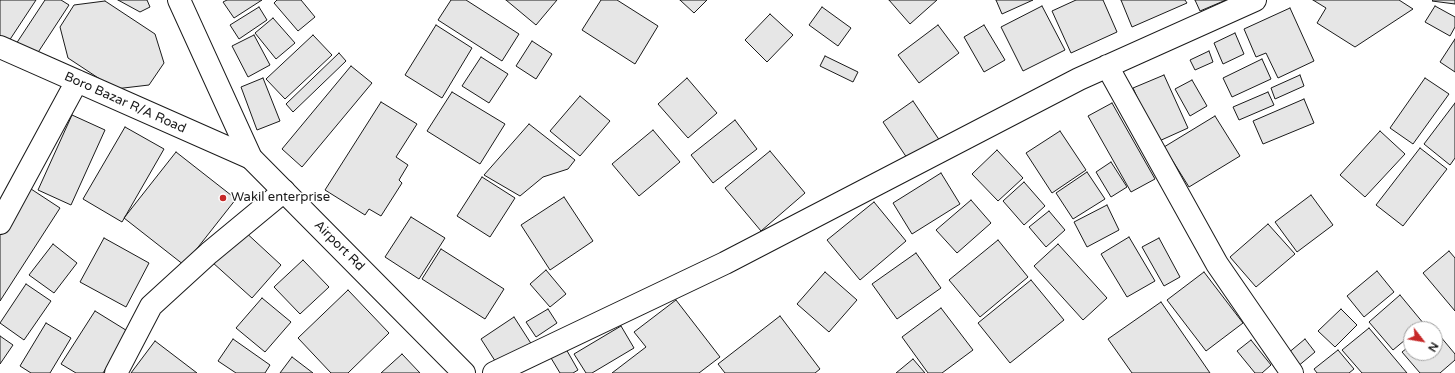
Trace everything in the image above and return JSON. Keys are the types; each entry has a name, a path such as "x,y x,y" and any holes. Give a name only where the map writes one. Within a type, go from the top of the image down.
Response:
{"street":[{"name":"Airport Rd","path":"179,0 251,158 464,373"},
{"path":"494,373 725,263 1079,79 1255,0"},
{"name":"Boro Bazar R/A Road","path":"0,47 251,158"},
{"path":"1107,66 1217,264 1292,373"},
{"path":"0,223 77,81"},
{"path":"116,373 151,306 210,253 284,191"}],"building":[{"path":"0,0 36,0 7,44 0,39"},
{"path":"45,0 61,0 69,5 35,57 16,44"},
{"path":"118,0 147,0 150,7 140,12"},
{"path":"227,0 262,0 234,18 223,2"},
{"path":"277,0 301,0 315,17 298,31 274,3"},
{"path":"451,0 466,0 519,34 502,61 438,20"},
{"path":"506,0 557,0 536,25"},
{"path":"601,0 617,0 658,26 635,64 582,30"},
{"path":"680,0 707,0 694,13"},
{"path":"889,0 937,0 910,24"},
{"path":"996,0 1033,0 1002,14"},
{"path":"1076,0 1103,0 1117,32 1071,53 1052,11"},
{"path":"1121,0 1185,0 1187,3 1132,27"},
{"path":"1195,0 1226,0 1200,11"},
{"path":"1313,0 1399,0 1413,9 1355,47 1317,23 1326,8"},
{"path":"1455,0 1455,4 1432,1"},
{"path":"105,1 155,34 164,63 149,85 115,89 68,58 60,27 74,5"},
{"path":"1042,6 1065,50 1023,71 1001,27"},
{"path":"1435,6 1455,17 1455,27 1450,36 1425,22"},
{"path":"259,7 267,20 239,39 230,25"},
{"path":"822,7 851,28 838,46 809,25"},
{"path":"1290,8 1314,61 1278,78 1266,53 1256,57 1244,29"},
{"path":"770,14 793,35 767,62 745,40"},
{"path":"273,18 295,43 276,59 255,33"},
{"path":"436,25 472,48 442,98 405,75"},
{"path":"938,25 959,53 919,83 898,55"},
{"path":"984,25 1005,60 984,72 964,37"},
{"path":"1235,33 1244,54 1223,64 1214,43"},
{"path":"254,35 270,65 248,77 232,46"},
{"path":"313,35 332,55 285,99 266,79"},
{"path":"1455,39 1455,72 1440,62"},
{"path":"532,41 552,54 536,79 516,66"},
{"path":"1209,51 1213,62 1195,70 1190,60"},
{"path":"339,53 346,61 293,112 286,104"},
{"path":"825,56 858,72 853,82 820,66"},
{"path":"481,57 508,74 489,103 462,86"},
{"path":"1262,59 1271,79 1232,97 1223,78"},
{"path":"351,66 372,83 302,167 282,149"},
{"path":"1164,75 1188,128 1157,142 1133,88"},
{"path":"1300,75 1304,86 1275,99 1271,88"},
{"path":"263,78 280,121 257,130 241,87"},
{"path":"687,78 717,113 688,138 658,104"},
{"path":"1425,78 1449,94 1413,144 1390,128"},
{"path":"1192,80 1207,106 1190,116 1175,89"},
{"path":"452,92 505,124 480,164 427,131"},
{"path":"1268,92 1274,105 1239,120 1233,107"},
{"path":"580,96 610,121 580,156 550,131"},
{"path":"1304,99 1314,123 1263,144 1253,121"},
{"path":"913,101 940,141 909,161 883,122"},
{"path":"381,102 417,124 396,157 408,165 399,180 402,183 381,216 369,209 365,215 325,190"},
{"path":"1112,103 1155,179 1131,192 1088,116"},
{"path":"1455,103 1455,158 1450,165 1424,144"},
{"path":"72,115 105,130 71,205 38,190"},
{"path":"1215,116 1240,156 1189,187 1164,147"},
{"path":"735,120 757,149 713,183 691,155"},
{"path":"529,124 575,160 568,169 543,177 520,196 484,175"},
{"path":"125,127 164,149 122,222 83,199"},
{"path":"653,130 680,162 639,196 612,164"},
{"path":"1060,131 1086,170 1052,193 1026,153"},
{"path":"1380,131 1405,154 1365,197 1340,175"},
{"path":"1420,148 1447,169 1403,226 1376,205"},
{"path":"997,150 1023,178 998,201 972,174"},
{"path":"770,151 805,193 761,231 725,188"},
{"path":"176,152 236,199 184,265 124,218"},
{"path":"1111,162 1127,187 1111,197 1096,172"},
{"path":"1087,172 1105,199 1073,219 1056,193"},
{"path":"941,173 960,204 912,234 893,203"},
{"path":"482,177 515,198 490,237 457,216"},
{"path":"1024,182 1045,206 1024,225 1003,201"},
{"path":"28,187 60,208 0,301 0,229"},
{"path":"1311,195 1333,225 1297,252 1275,222"},
{"path":"564,197 593,241 550,270 521,225"},
{"path":"971,200 991,223 957,253 936,230"},
{"path":"874,202 906,241 860,280 827,240"},
{"path":"1107,205 1119,230 1087,247 1074,222"},
{"path":"1049,211 1065,230 1046,247 1029,227"},
{"path":"411,217 445,238 419,279 385,257"},
{"path":"1268,224 1295,254 1256,287 1230,257"},
{"path":"242,229 281,265 252,298 212,262"},
{"path":"1129,237 1155,281 1127,297 1101,254"},
{"path":"104,238 149,263 126,307 80,282"},
{"path":"1159,238 1180,277 1164,286 1142,247"},
{"path":"998,240 1028,277 980,317 949,280"},
{"path":"53,244 77,263 54,293 29,275"},
{"path":"1058,244 1107,298 1083,320 1034,266"},
{"path":"441,249 504,289 485,319 422,279"},
{"path":"1449,251 1455,258 1455,311 1423,273"},
{"path":"916,253 941,288 897,319 872,284"},
{"path":"303,260 329,287 300,314 274,287"},
{"path":"546,270 566,294 550,307 530,284"},
{"path":"1377,271 1394,292 1364,317 1347,296"},
{"path":"825,272 857,300 829,332 797,304"},
{"path":"1204,272 1243,323 1206,351 1167,300"},
{"path":"1031,280 1064,320 1010,363 978,323"},
{"path":"26,284 51,301 24,340 0,323"},
{"path":"348,290 389,333 348,373 331,373 298,338"},
{"path":"1400,295 1422,321 1403,321 1403,342 1393,350 1369,322"},
{"path":"262,298 291,322 265,352 236,328"},
{"path":"676,300 720,357 699,373 612,373 646,347 634,332"},
{"path":"1161,302 1210,373 1132,373 1108,339"},
{"path":"941,308 973,350 942,373 928,373 902,337"},
{"path":"548,309 557,323 536,337 526,322"},
{"path":"1341,309 1357,325 1335,347 1318,331"},
{"path":"95,311 129,332 103,373 76,373 61,364"},
{"path":"780,316 820,369 815,373 725,373 718,364"},
{"path":"514,317 532,345 499,367 481,339"},
{"path":"46,323 71,338 50,373 31,373 20,366"},
{"path":"621,326 634,348 592,373 586,373 574,354"},
{"path":"1369,328 1407,373 1362,373 1342,350"},
{"path":"0,336 13,345 0,364"},
{"path":"233,339 270,365 265,373 236,373 218,361"},
{"path":"1305,339 1315,352 1297,367 1287,354"},
{"path":"1251,340 1271,365 1262,373 1255,373 1237,351"},
{"path":"1443,340 1455,354 1455,360 1440,373 1420,373 1410,361 1443,361"},
{"path":"155,341 197,373 131,373"},
{"path":"566,349 578,370 573,373 560,373 551,358"},
{"path":"1338,350 1354,369 1349,373 1317,373 1314,369"},
{"path":"402,354 420,373 381,373"},
{"path":"292,357 313,373 280,373"},
{"path":"913,359 925,373 896,373"}],"place":[{"name":"Wakil enterprise","path":"223,198"}]}
